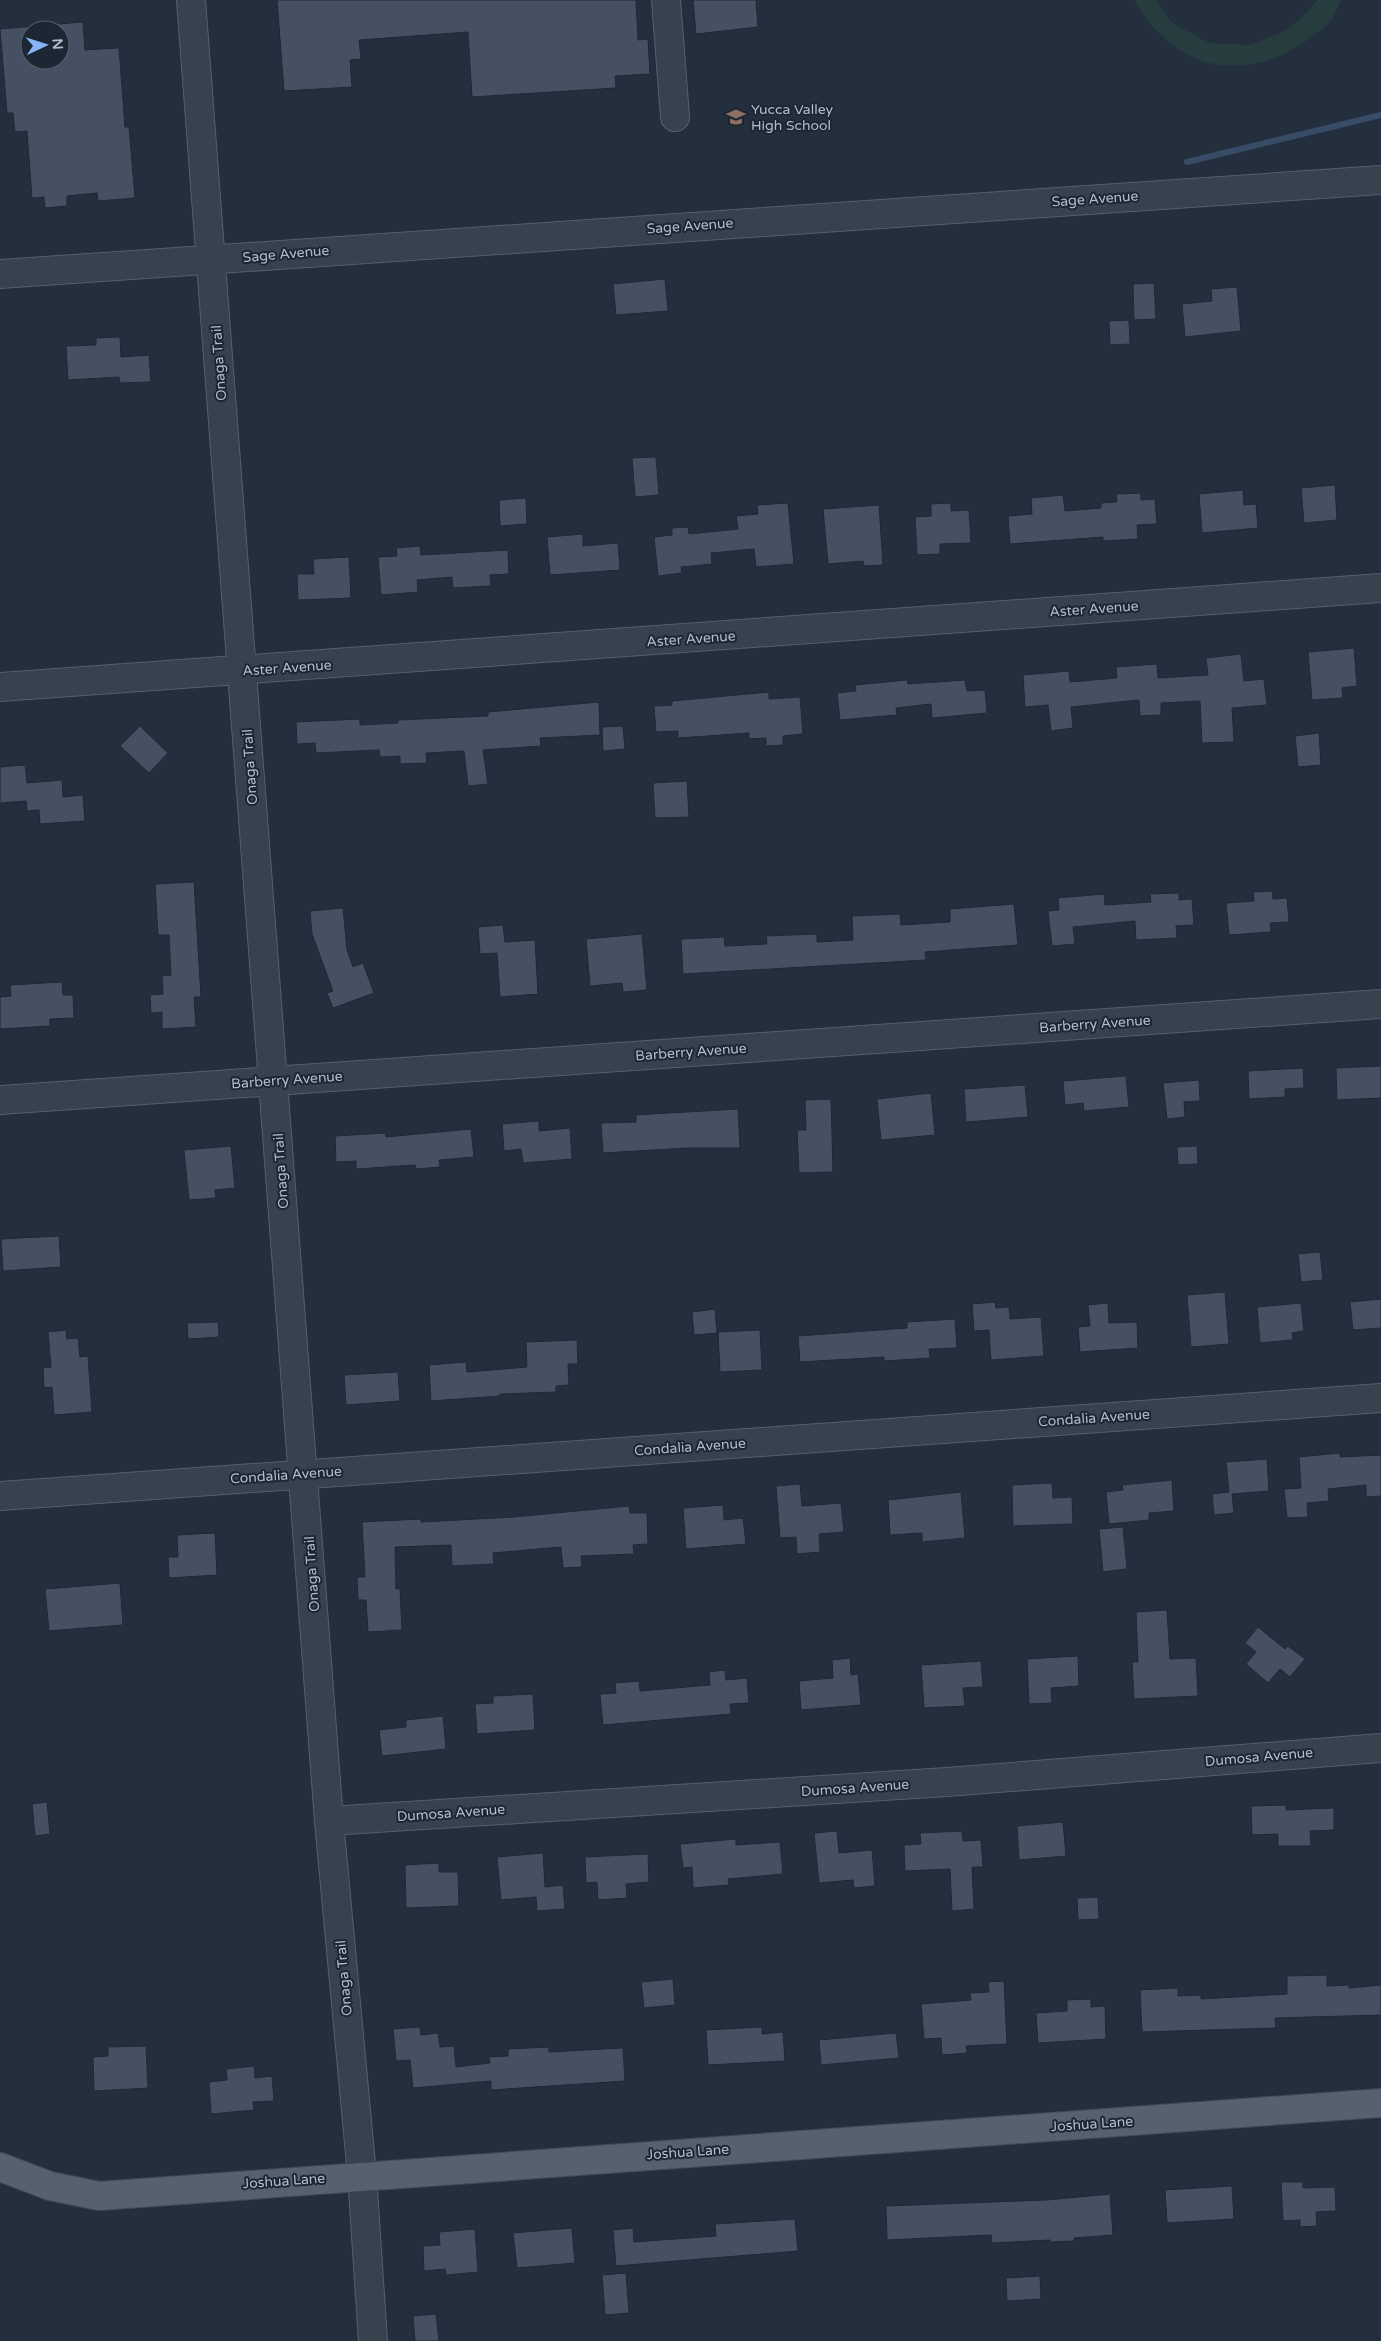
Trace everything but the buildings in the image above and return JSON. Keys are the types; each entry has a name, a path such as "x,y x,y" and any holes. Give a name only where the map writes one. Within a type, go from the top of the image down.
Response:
{"main road":[{"name":"Joshua Lane","path":"0,2167 50,2186 99,2196 362,2175 1381,2103"}],"street":[{"name":"Onaga Trail","path":"191,0 329,1821 362,2175 373,2341"},
{"path":"666,0 675,116"},
{"name":"Sage Avenue","path":"0,274 1381,180"},
{"name":"Aster Avenue","path":"0,687 1381,588"},
{"name":"Barberry Avenue","path":"0,1100 1381,1004"},
{"name":"Condalia Avenue","path":"0,1496 1381,1398"},
{"name":"Dumosa Avenue","path":"329,1821 947,1782 1381,1748"}],"green space":[{"path":"1134,0 1156,0 1171,22 1209,43 1251,45 1280,33 1300,19 1318,0 1341,0 1328,24 1289,52 1262,62 1234,66 1205,62 1184,52 1155,28"}],"waterway":[{"path":"1187,162 1381,115"}],"place":[{"name":"Yucca Valley High School","path":"736,117"}]}
